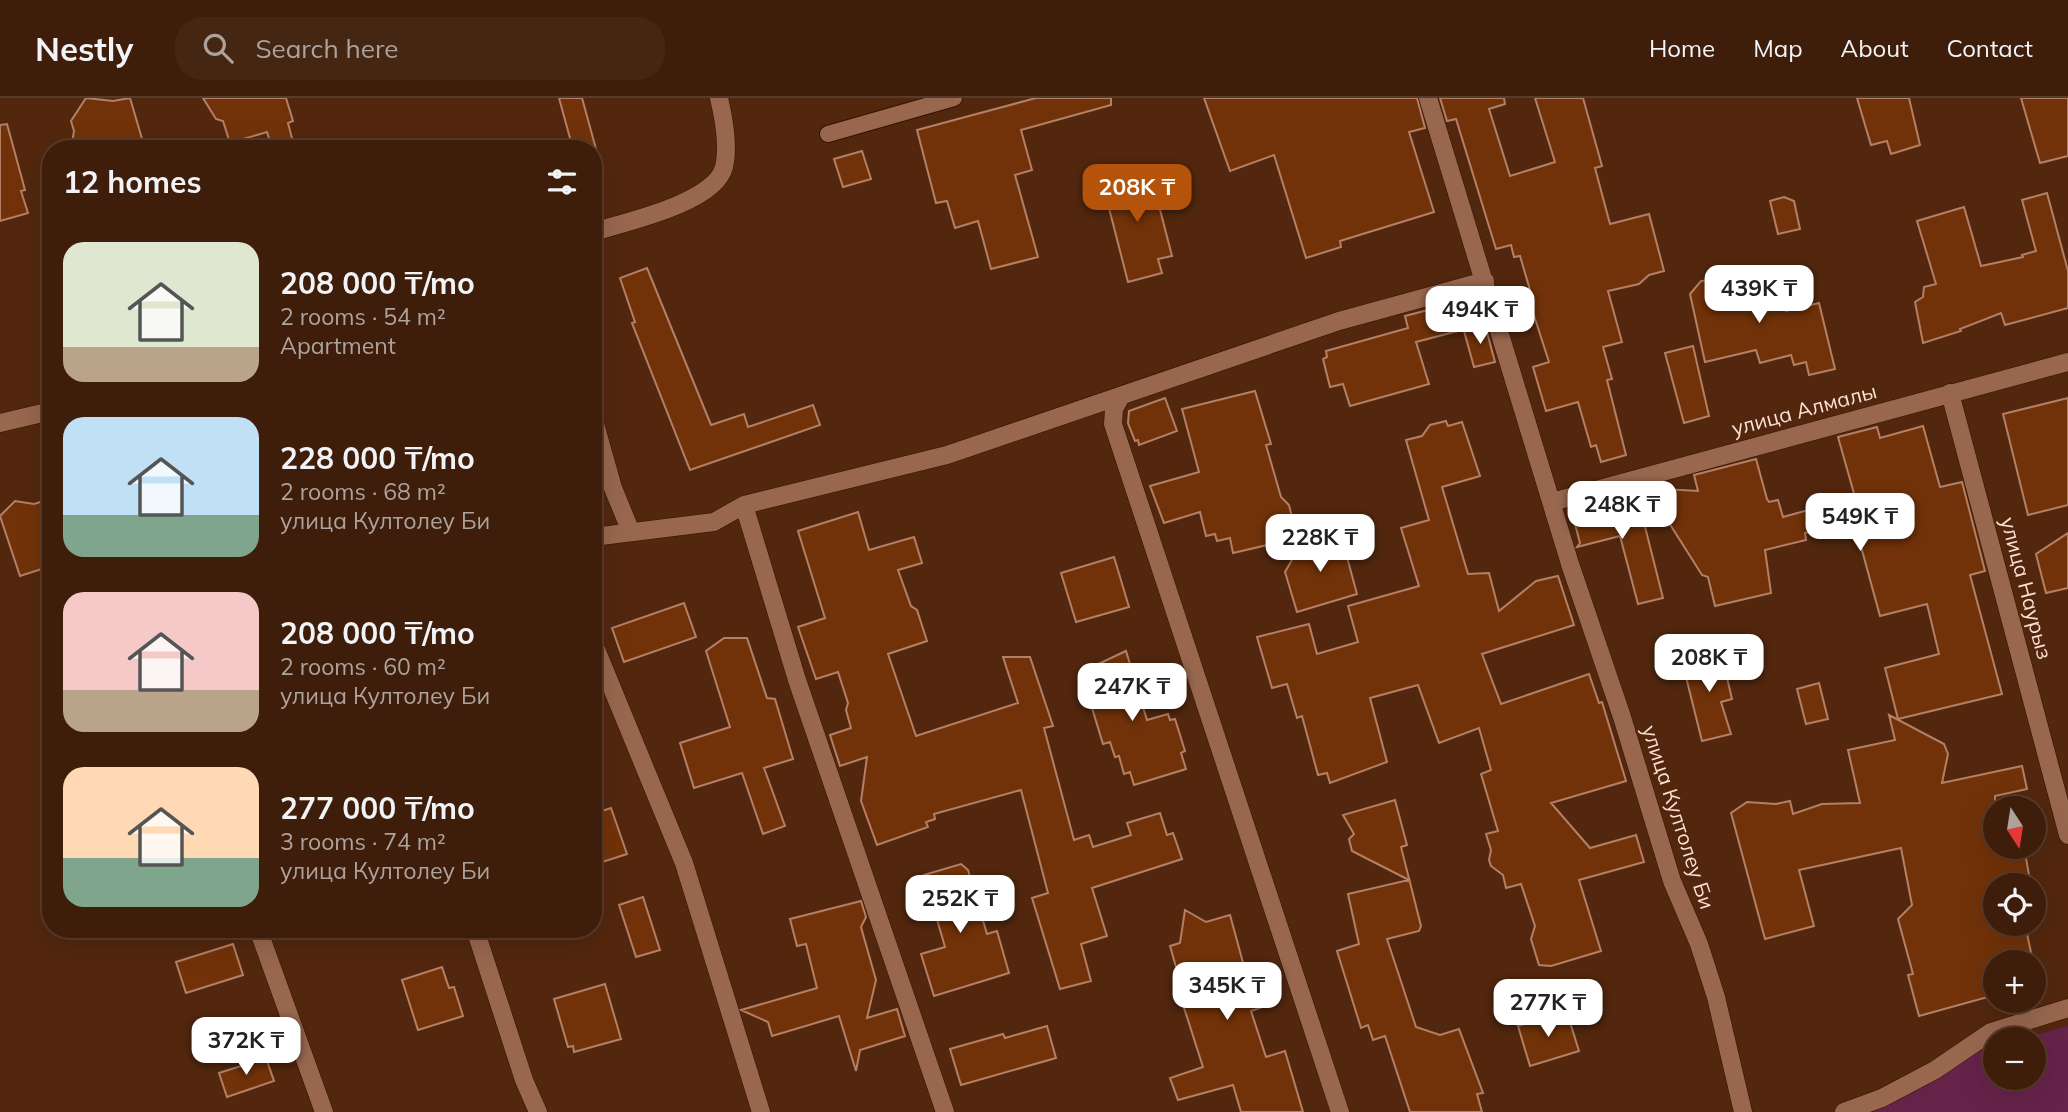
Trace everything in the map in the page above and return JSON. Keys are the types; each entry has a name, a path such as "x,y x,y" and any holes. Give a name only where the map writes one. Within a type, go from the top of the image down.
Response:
{"street":[{"path":"602,229 692,200 717,182 724,167 725,126 719,98"},
{"name":"улица Култолеу Би","path":"1428,98 1672,881 1699,944 1716,997 1743,1112"},
{"path":"602,536 714,523 744,505 947,455 1339,321 1485,281"},
{"name":"улица Алмалы","path":"1552,502 2068,362"},
{"name":"улица Наурыз","path":"1950,393 2068,835"},
{"path":"1120,398 1114,410 1113,424 1340,1112"},
{"path":"0,424 42,413"},
{"path":"602,448 613,488 631,532"},
{"path":"744,505 797,680 945,1112"},
{"path":"602,664 684,863 761,1112"},
{"path":"261,938 324,1112"},
{"path":"478,938 516,1055 538,1112"},
{"path":"1844,1112 1882,1098 1935,1070 1991,1031 2068,1008"}],"lane":[{"path":"828,134 954,98"}],"shaded area":[{"path":"2068,1026 2068,1112 1874,1112 1983,1050 1983,1090 2046,1090 2046,1032"}],"building":[{"path":"86,98 113,101 130,98 142,140 72,140 74,131 71,121"},
{"path":"203,98 286,98 293,121 288,123 292,140 270,140 267,132 240,140 229,140 223,121 216,119"},
{"path":"559,98 582,98 594,140 571,140"},
{"path":"1036,98 1111,98 1111,105 1021,130 1032,170 1015,175 1038,257 991,269 978,221 955,228 947,201 936,203 917,130"},
{"path":"1204,98 1417,98 1425,128 1409,132 1434,212 1340,241 1341,247 1306,258 1274,155 1230,171"},
{"path":"1440,98 1504,98 1505,104 1489,109 1510,176 1555,162 1535,98 1583,98 1602,166 1595,168 1610,224 1649,214 1664,271 1649,275 1639,284 1608,291 1622,342 1603,347 1612,379 1607,380 1626,455 1601,462 1596,445 1591,447 1578,402 1546,411 1533,367 1549,362 1528,297 1530,290 1520,256 1514,257 1511,245 1496,249 1456,119 1447,121"},
{"path":"1857,98 1909,98 1920,145 1891,154 1887,141 1871,145"},
{"path":"2021,98 2068,98 2068,156 2040,163"},
{"path":"7,124 25,190 21,191 28,213 0,221 0,125"},
{"path":"862,151 871,179 843,187 834,159"},
{"path":"1142,167 1149,195 1156,194 1172,256 1158,259 1162,273 1128,282 1101,177"},
{"path":"2047,193 2068,271 2068,308 2005,325 2001,313 1960,329 1961,331 1923,343 1915,302 1923,297 1924,287 1936,284 1917,221 1964,207 1981,266 2023,257 2022,255 2036,251 2022,200"},
{"path":"1784,197 1794,201 1800,229 1778,234 1770,201"},
{"path":"647,268 711,425 744,414 748,427 813,405 820,425 690,470 632,323 635,322 620,278"},
{"path":"1758,276 1781,291 1786,311 1819,303 1835,369 1809,375 1806,362 1794,365 1791,355 1760,363 1756,350 1705,362 1690,294 1701,281 1712,280 1722,285"},
{"path":"1474,298 1481,325 1416,342 1429,384 1350,406 1343,384 1330,387 1323,359 1327,357 1326,351 1408,328 1405,316"},
{"path":"1485,325 1495,362 1474,367 1464,331"},
{"path":"1693,346 1709,416 1684,423 1665,353"},
{"path":"1255,391 1271,444 1266,445 1281,497 1289,505 1297,538 1233,553 1230,538 1217,541 1215,534 1206,536 1200,512 1164,523 1150,486 1199,472 1182,409"},
{"path":"1165,398 1177,431 1139,445 1128,423 1129,411"},
{"path":"2068,398 2068,505 2028,515 2003,414"},
{"path":"1446,421 1448,426 1462,422 1480,476 1442,487 1468,574 1489,573 1499,611 1536,581 1558,576 1574,625 1482,654 1501,704 1589,674 1599,703 1602,702 1626,781 1551,803 1590,848 1636,835 1644,862 1579,880 1601,951 1551,966 1539,965 1531,939 1535,926 1521,884 1506,888 1503,875 1491,866 1489,860 1491,850 1486,834 1498,831 1481,774 1491,770 1479,728 1439,743 1418,685 1370,698 1387,762 1330,783 1327,773 1318,775 1302,716 1297,718 1287,684 1272,688 1257,637 1309,624 1317,654 1358,642 1348,606 1419,586 1401,528 1429,520 1406,440 1422,436 1430,425"},
{"path":"1923,426 1940,487 1962,482 1985,571 1970,575 2002,694 1898,719 1885,668 1939,654 1927,604 1880,616 1854,521 1805,533 1806,540 1765,550 1771,593 1715,606 1708,577 1702,575 1647,488 1698,491 1694,475 1756,459 1767,499 1769,502 1778,500 1783,517 1855,497 1838,437 1877,427 1880,438"},
{"path":"1618,496 1622,511 1638,499 1663,598 1638,604 1620,536 1577,547 1580,543 1571,509"},
{"path":"15,501 34,504 42,502 42,569 20,576 0,516"},
{"path":"858,512 869,550 914,537 922,563 898,570 911,606 917,610 927,641 888,654 916,736 1018,703 1003,657 1030,657 1053,726 1044,728 1074,840 1089,835 1093,847 1131,835 1127,823 1160,813 1167,835 1173,833 1182,859 1092,888 1107,936 1081,944 1091,981 1060,989 1032,898 1048,893 1021,790 934,814 935,819 926,822 928,827 877,845 861,801 867,757 840,766 830,735 851,728 846,710 848,703 838,672 816,679 798,627 825,618 798,531"},
{"path":"2068,533 2068,588 2046,593 2036,554"},
{"path":"1341,535 1357,594 1297,612 1285,572 1300,546"},
{"path":"1114,557 1129,607 1076,622 1061,573"},
{"path":"684,603 696,637 624,662 612,628"},
{"path":"724,638 747,638 767,698 775,699 793,759 764,768 785,826 763,834 742,773 694,788 680,743 730,727 706,651"},
{"path":"1126,651 1147,720 1168,714 1170,720 1175,719 1185,751 1181,753 1186,769 1134,785 1130,772 1124,774 1119,756 1115,757 1110,742 1103,744 1081,672"},
{"path":"1721,652 1732,699 1721,702 1731,734 1702,741 1682,661"},
{"path":"1819,683 1828,719 1806,724 1797,689"},
{"path":"1889,715 1944,744 1948,754 1942,783 2022,766 2027,789 1983,796 1983,859 2026,859 2029,873 1983,873 1983,936 2028,936 2030,950 1983,950 1983,998 1919,1016 1908,975 1913,974 1898,919 1912,905 1901,848 1799,870 1814,926 1765,939 1731,813 1747,802 1776,804 1790,801 1793,814 1822,804 1860,803 1848,750 1895,740"},
{"path":"1395,800 1407,845 1401,847 1421,926 1419,931 1387,939 1416,1027 1440,1035 1459,1029 1483,1093 1477,1094 1482,1112 1410,1112 1385,1036 1373,1040 1368,1025 1361,1028 1337,951 1359,944 1348,894 1409,880 1352,851 1349,839 1354,834 1343,815"},
{"path":"611,808 627,854 602,862 602,811"},
{"path":"961,864 968,870 987,934 997,931 1009,973 934,996 921,954 945,947 924,875"},
{"path":"643,897 660,950 636,957 619,905"},
{"path":"861,901 866,917 861,927 876,980 867,1018 897,1009 905,1036 860,1050 856,1071 839,1016 772,1036 768,1022 741,1010 817,988 806,944 797,946 790,919"},
{"path":"1185,910 1206,922 1230,915 1248,981 1266,987 1271,1004 1251,1011 1266,1057 1285,1051 1303,1112 1241,1112 1233,1085 1178,1100 1170,1078 1203,1067 1178,989 1182,988 1170,946 1180,943"},
{"path":"233,944 243,975 186,993 176,962"},
{"path":"442,967 449,988 454,987 463,1016 418,1030 402,980"},
{"path":"605,984 621,1039 574,1052 573,1046 568,1047 554,999"},
{"path":"1557,1014 1569,1019 1579,1051 1530,1066 1518,1026"},
{"path":"1047,1026 1056,1058 961,1085 950,1049 1003,1034 1005,1038"},
{"path":"266,1058 274,1081 227,1097 219,1073"}]}
